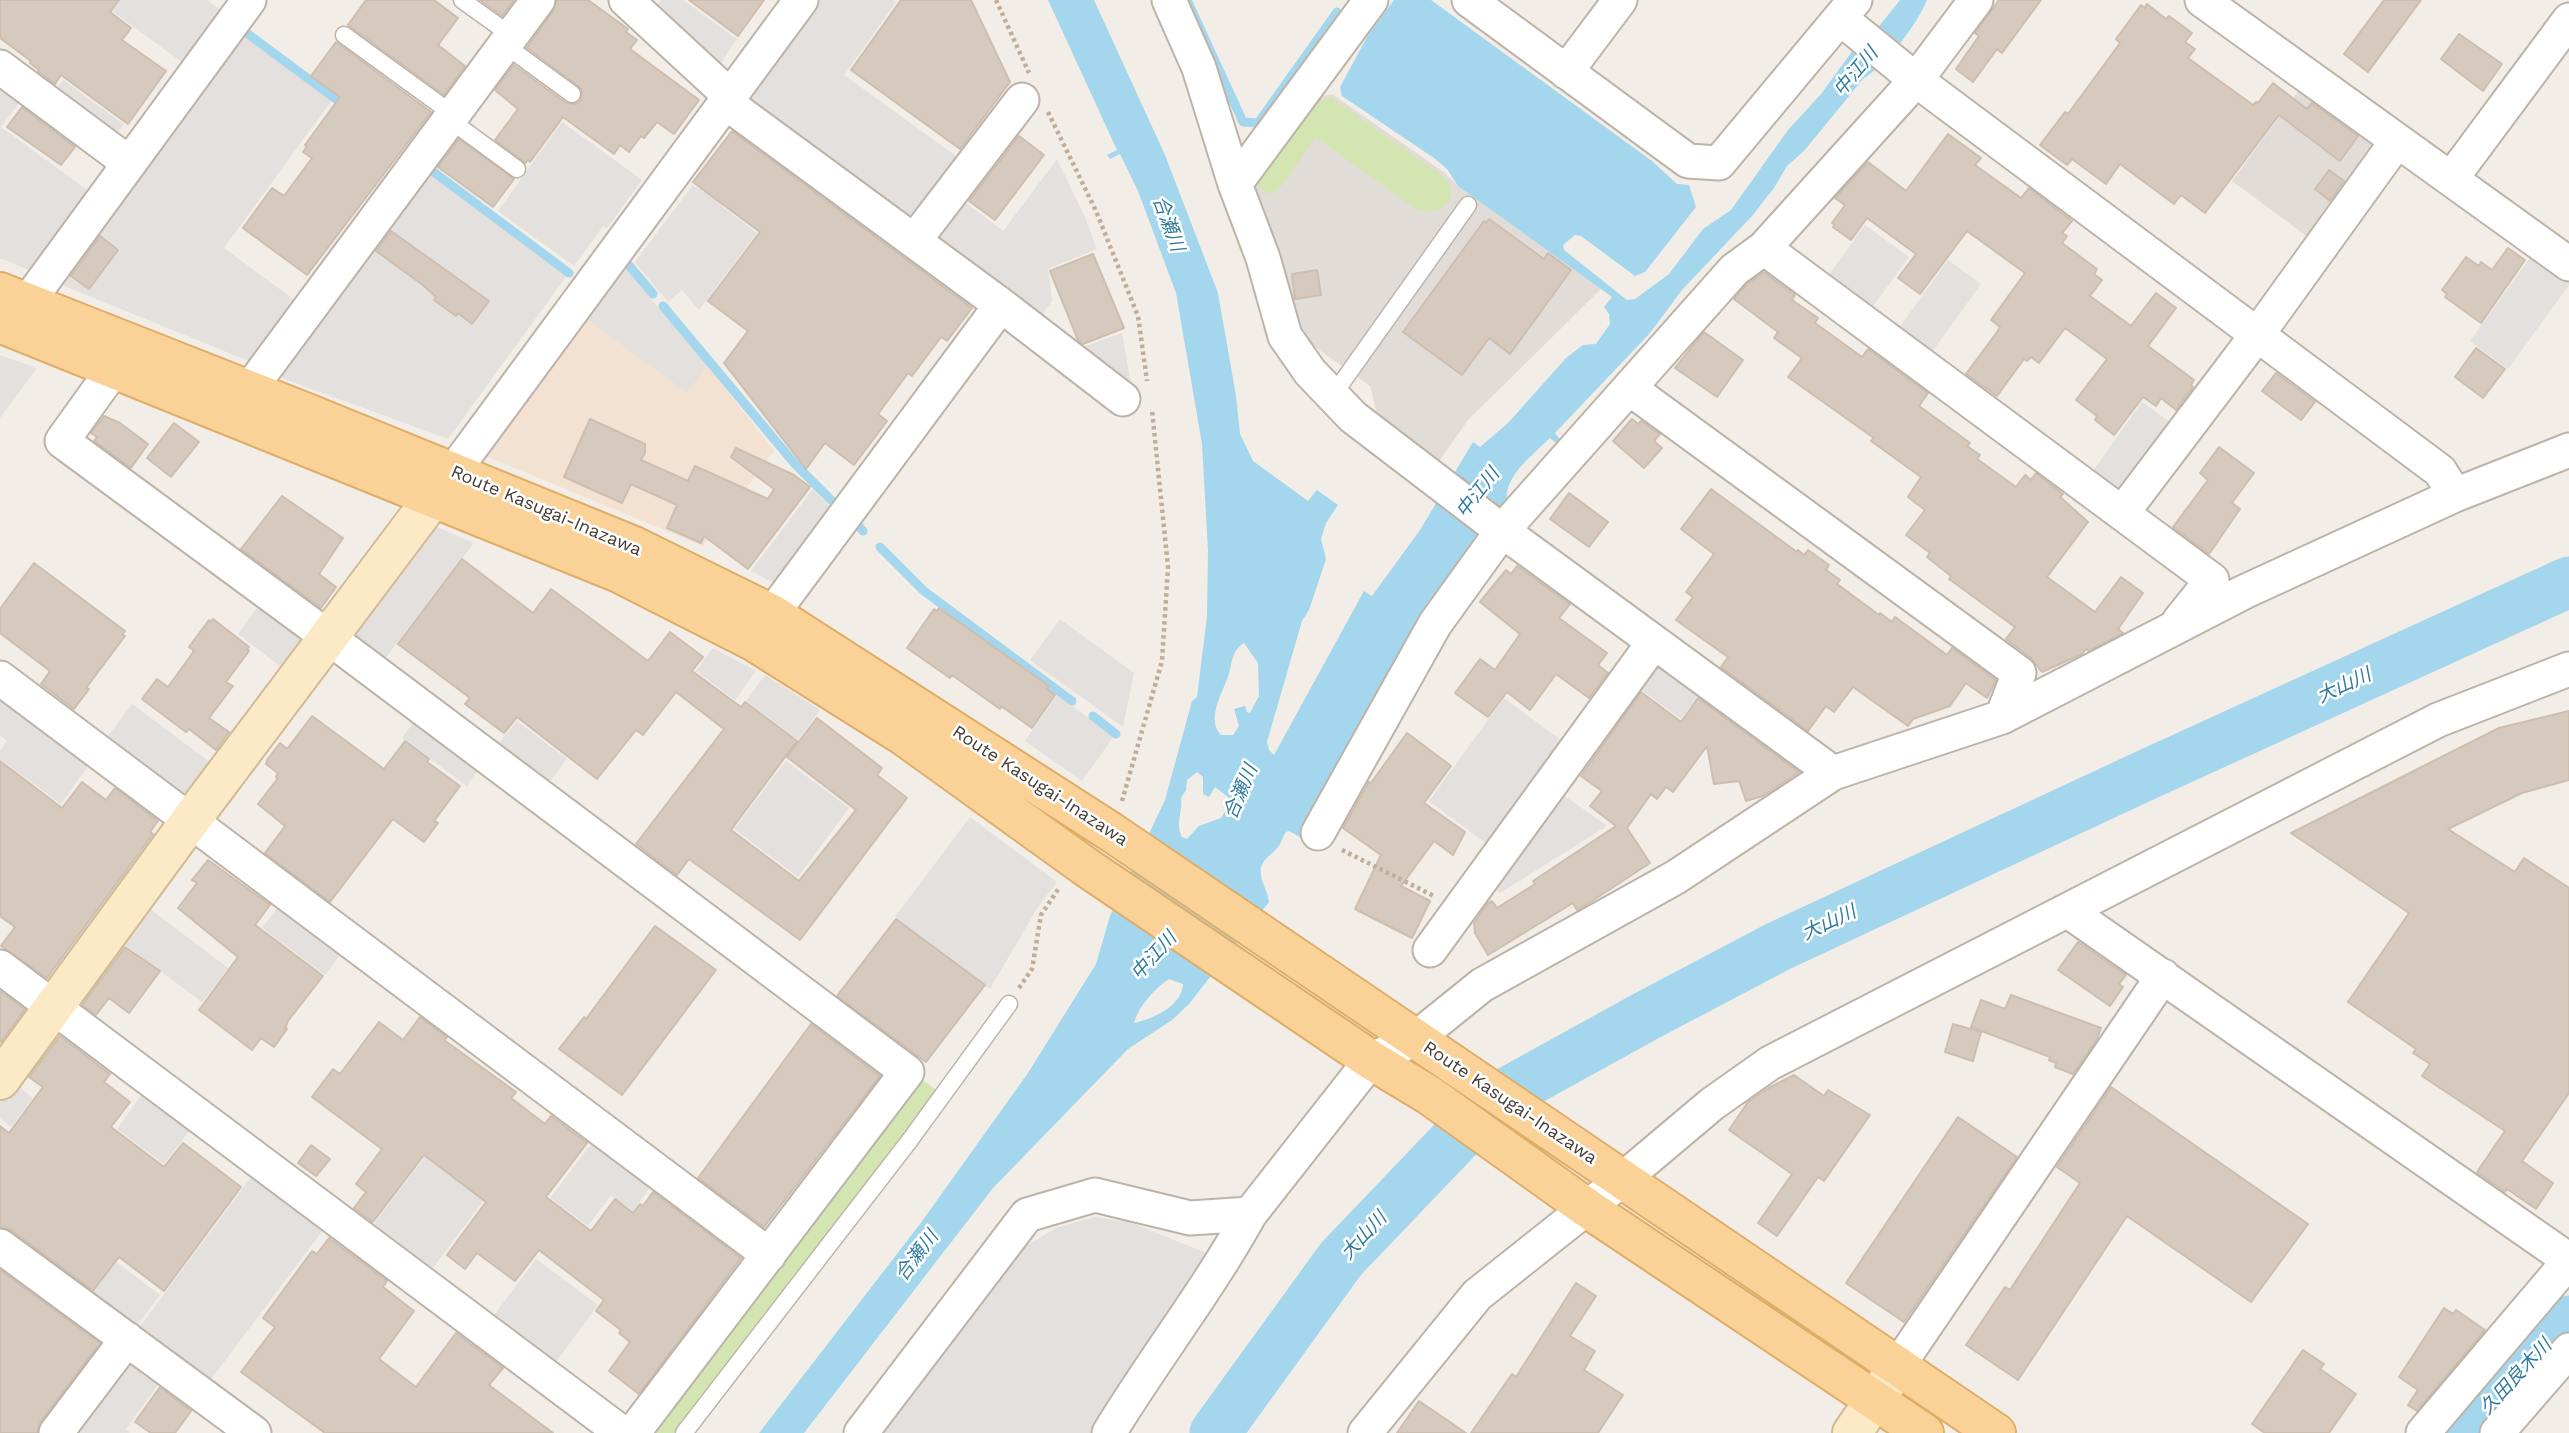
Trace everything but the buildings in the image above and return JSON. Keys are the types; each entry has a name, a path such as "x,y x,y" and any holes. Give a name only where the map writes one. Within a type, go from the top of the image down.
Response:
{"main road":[{"name":"Route Kasugai-Inazawa","path":"9,306 249,390 753,641 904,736 1082,864 1371,1060 1429,1096 1587,1208 1924,1433"},
{"name":"Route Kasugai-Inazawa","path":"9,306 113,370 444,485 634,546 772,614 1111,832 1996,1433"}],"street":[{"path":"9,306 129,163 249,0"},
{"path":"249,390 538,0"},
{"path":"626,0 728,99 1123,399"},
{"path":"0,1080 802,0"},
{"path":"1169,0 1199,68 1235,184 1263,258 1284,336 1310,372 1353,417 1497,527 1833,773"},
{"path":"1235,184 1371,0"},
{"path":"1469,0 1688,161 1719,163 1846,13 1915,79 2440,471 2455,495"},
{"path":"1566,72 1620,0"},
{"path":"1318,833 1436,624 1497,527 1629,388 1734,270 1764,248 1915,79 1976,0"},
{"path":"2202,0 2569,264"},
{"path":"2451,179 2569,20"},
{"path":"0,68 129,163"},
{"path":"914,241 1022,100"},
{"path":"2123,512 2257,335 2398,141"},
{"path":"1764,248 2212,580 2170,632"},
{"path":"772,614 1002,305"},
{"path":"113,370 62,441 328,637 907,1072 633,1433"},
{"path":"1629,388 2018,673 2002,717"},
{"path":"1110,1433 1133,1394 1231,1249 1250,1214 1371,1060 1415,1039 1482,985 1676,877 1833,773 2002,717 2244,592 2455,495 2569,450"},
{"path":"1430,950 1654,642"},
{"path":"1365,1433 1477,1295 1712,1104 1770,1063 2438,720 2569,669"},
{"path":"0,678 769,1255"},
{"path":"2511,692 2529,706 2569,694"},
{"path":"2068,911 2569,1260 2423,1433"},
{"path":"0,967 622,1433"},
{"path":"1852,1433 2163,976"},
{"path":"861,1433 1027,1215 1095,1195 1190,1218 1250,1214"},
{"path":"0,1246 254,1433"},
{"path":"56,1433 127,1339"},
{"path":"2497,1433 2569,1350"}],"lane":[{"path":"462,0 572,94"},
{"path":"345,35 517,169"},
{"path":"1333,395 1468,205"},
{"path":"684,1433 909,1140 1009,1003"}],"path":[{"path":"1318,833 1327,843 1460,909"},
{"path":"1009,1003 1032,970 1041,915 1082,864"}],"shaded area":[{"path":"120,0 207,0 222,11 183,63 112,11"},
{"path":"661,0 683,0 737,39 721,63 656,7"},
{"path":"819,0 896,2 844,75 963,161 909,221 752,108 750,95"},
{"path":"235,29 332,100 224,248 300,304 256,364 52,281"},
{"path":"63,80 124,124 113,139 52,95"},
{"path":"2303,85 2376,139 2378,150 2312,240 2232,181"},
{"path":"0,89 19,103 1,127 98,198 41,275 0,258"},
{"path":"1332,94 1445,173 1458,186 1601,289 1468,420 1438,463 1378,418 1370,386 1298,335 1251,184 1317,97"},
{"path":"562,122 642,180 607,228 603,226 574,266 498,211"},
{"path":"1057,159 1097,249 1048,269 1052,301 1037,322 935,243 935,228 958,197 1003,231"},
{"path":"428,173 568,274 448,439 279,377"},
{"path":"704,183 727,200 723,207 757,233 699,310 682,290 668,302 635,262 693,185 699,189"},
{"path":"1865,225 1909,257 1869,312 1825,280"},
{"path":"2534,252 2569,277 2569,285 2508,369 2470,341"},
{"path":"1948,260 1981,284 1929,356 1896,332"},
{"path":"620,262 708,366 687,393 581,315"},
{"path":"584,317 687,393 708,366 774,451 703,546 486,456"},
{"path":"1122,333 1130,379 1120,383 1075,350"},
{"path":"0,355 37,368 0,418"},
{"path":"2142,402 2177,427 2117,495 2090,475"},
{"path":"813,489 831,508 774,583 751,571"},
{"path":"432,525 474,543 384,660 349,634"},
{"path":"262,601 306,634 281,667 238,634"},
{"path":"1060,619 1134,673 1123,727 1030,660"},
{"path":"713,648 756,671 735,700 696,671"},
{"path":"1663,663 1702,690 1681,719 1635,685 1650,665"},
{"path":"765,675 820,710 798,740 746,701"},
{"path":"1057,695 1114,736 1082,781 1025,741"},
{"path":"1504,698 1569,746 1494,849 1429,801"},
{"path":"0,700 88,766 61,804 0,759 0,751 7,741 0,735"},
{"path":"132,704 211,763 184,799 105,740"},
{"path":"416,719 480,767 467,786 402,738"},
{"path":"517,721 567,759 548,784 497,745"},
{"path":"786,761 849,808 798,877 734,829"},
{"path":"1558,791 1607,826 1500,893 1489,885"},
{"path":"970,817 1057,882 1036,910 990,989 895,917"},
{"path":"280,904 343,951 325,975 262,928"},
{"path":"146,906 228,968 202,1002 120,941"},
{"path":"14,1083 33,1098 11,1127 0,1118 0,1101"},
{"path":"145,1090 193,1126 164,1164 117,1129"},
{"path":"596,1138 654,1182 633,1211 611,1195 588,1226 550,1198"},
{"path":"433,1146 492,1189 433,1268 374,1224"},
{"path":"255,1172 327,1225 209,1382 138,1329"},
{"path":"1095,1217 1129,1222 1204,1252 1205,1265 1093,1433 879,1433 1026,1246 1058,1227"},
{"path":"536,1259 598,1305 556,1362 494,1315"},
{"path":"116,1262 160,1295 136,1327 92,1294"},
{"path":"123,1358 163,1378 126,1429 130,1433 68,1433"}],"green space":[{"path":"1332,98 1441,175 1448,182 1452,196 1438,210 1417,210 1316,137 1279,189 1269,194 1258,186 1259,178 1319,100"},
{"path":"918,1077 938,1091 674,1433 646,1433"}],"water":[{"path":"1048,0 1094,0 1165,155 1218,293 1240,434 1253,461 1308,501 1317,490 1338,505 1326,523 1321,539 1326,559 1309,610 1302,621 1267,742 1274,755 1364,591 1372,596 1420,530 1473,442 1480,447 1508,423 1566,358 1583,345 1596,344 1610,324 1609,314 1604,307 1612,297 1458,186 1447,169 1434,158 1342,96 1340,87 1367,37 1394,0 1431,0 1652,161 1677,184 1689,185 1696,207 1645,272 1635,276 1581,236 1575,235 1563,245 1564,250 1627,300 1635,299 1669,274 1703,229 1731,210 1788,130 1821,94 1859,42 1876,30 1900,0 1927,0 1900,44 1882,64 1863,79 1804,151 1787,166 1752,216 1682,290 1650,333 1555,433 1560,439 1556,443 1550,438 1515,474 1507,491 1507,500 1439,593 1428,602 1326,786 1307,835 1300,837 1286,832 1278,847 1263,862 1261,875 1269,902 1189,1004 1172,1020 1128,1049 993,1188 804,1433 759,1433 920,1224 1028,1073 1096,964 1110,916 1165,800 1192,701 1197,697 1207,616 1208,551 1202,444 1176,293 1138,191 1120,154 1110,159 1107,155 1117,150","holes":["1244,643 1258,663 1259,696 1250,713 1245,706 1234,709 1239,726 1233,735 1221,735 1217,729 1215,714 1234,654","1197,772 1203,777 1203,794 1209,797 1215,787 1228,797 1229,805 1221,818 1199,826 1187,839 1182,837 1179,822 1181,798 1186,790 1187,780","1169,979 1183,984 1178,999 1172,1005 1158,1015 1134,1023 1143,1004"]}],"waterway":[{"path":"1187,0 1243,122 1258,123 1337,12"},
{"path":"240,28 345,106"},
{"path":"427,167 569,273"},
{"path":"626,262 653,294"},
{"path":"663,306 795,464 831,500"},
{"path":"856,523 863,531"},
{"path":"880,547 924,591 1072,701"},
{"name":"大山川","path":"1215,1433 1341,1259 1492,1101 1779,946 2569,582"},
{"path":"1093,716 1116,734"},
{"name":"久田良木川","path":"2463,1433 2569,1321"}],"water label":[{"name":"中江川","path":"1856,72"},
{"name":"合瀬川","path":"1168,224"},
{"name":"中江川","path":"1478,493"},
{"name":"合瀬川","path":"1241,792"},
{"name":"中江川","path":"1154,956"},
{"name":"合瀬川","path":"917,1256"}]}
